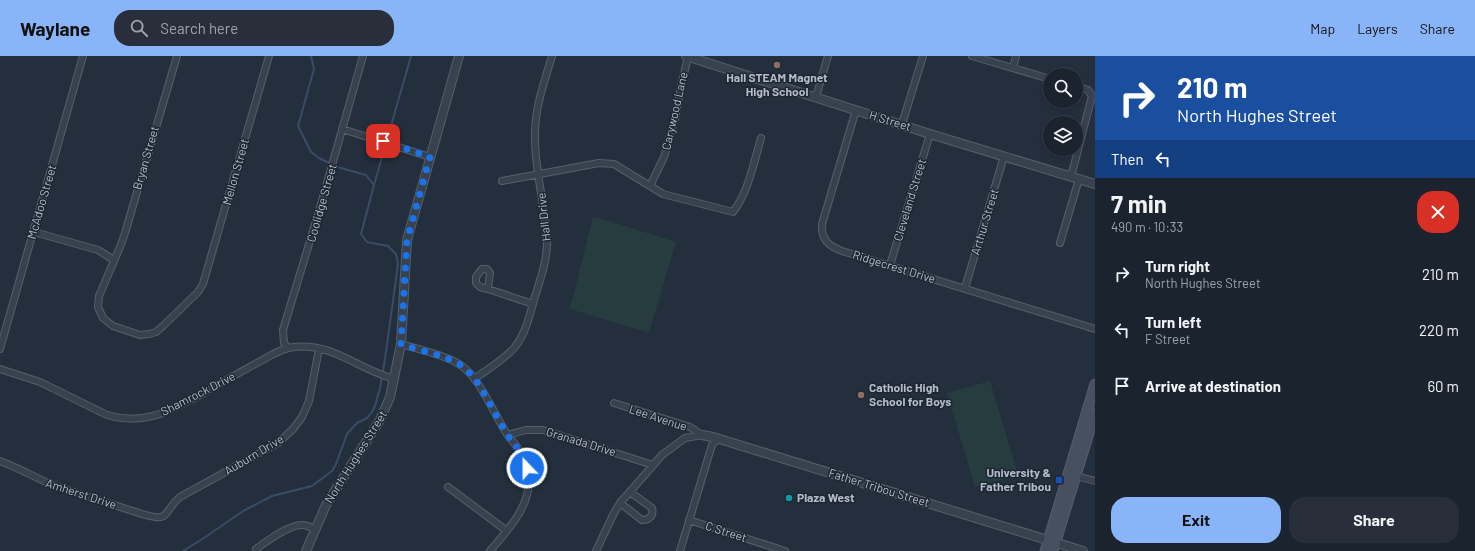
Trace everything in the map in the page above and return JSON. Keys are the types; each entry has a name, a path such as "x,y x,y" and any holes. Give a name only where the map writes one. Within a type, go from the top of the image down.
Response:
{"main road":[{"path":"1052,545 1095,384"},
{"path":"1045,551 1052,545 1076,476 1095,413"}],"street":[{"path":"75,56 82,57"},
{"name":"Bryan Street","path":"177,56 125,233 99,296 98,307 106,322 113,326 140,335 149,334 156,332 164,325 201,288"},
{"name":"Mellon Street","path":"201,288 206,277 270,56"},
{"name":"Coolidge Street","path":"288,348 284,343 283,330 302,272 363,56"},
{"name":"North Hughes Street","path":"306,551 326,505 380,420 388,402 395,379 401,344 407,240 459,56"},
{"name":"Hall Drive","path":"474,378 503,358 514,348 527,326 544,266 547,246 535,140 535,123 538,106 552,56"},
{"name":"H Street","path":"687,56 930,134 1095,184"},
{"name":"Carywood Lane","path":"650,186 664,157 673,127 687,56"},
{"path":"816,97 828,56"},
{"path":"902,124 923,56"},
{"path":"972,56 1043,77"},
{"path":"1013,68 1016,56"},
{"name":"McAdoo Street","path":"0,348 34,232 82,57"},
{"path":"1060,243 1092,96 1086,88 1083,87"},
{"name":"Ridgecrest Drive","path":"856,110 823,219 822,234 826,243 835,248 890,266 1095,329"},
{"path":"342,129 430,157"},
{"name":"Cleveland Street","path":"890,266 930,134"},
{"path":"502,181 599,163 610,163 618,166 663,194 733,212 738,207 743,195 761,138"},
{"name":"Arthur Street","path":"964,288 1004,156"},
{"path":"34,232 98,250 114,260"},
{"path":"488,289 533,304"},
{"path":"401,344 455,362 466,369 474,378 508,435 523,456 527,468 527,494 521,510 507,531 490,551"},
{"name":"Shamrock Drive","path":"0,369 40,382 107,415 134,419 154,416 172,410 268,357 288,348 304,347 334,352 379,374 395,379"},
{"name":"Auburn Drive","path":"165,515 180,497 278,443 293,429 302,417 309,401 318,349"},
{"name":"Lee Avenue","path":"614,402 690,428 702,435"},
{"name":"Granada Drive","path":"508,435 526,430 543,430 653,465"},
{"path":"596,551 620,503 662,455 678,442 691,436 702,435"},
{"name":"Father Tribou Street","path":"702,435 720,439 1052,545"},
{"path":"680,551 712,445 720,439"},
{"name":"Amherst Drive","path":"0,461 54,486 154,517 161,517 165,515"},
{"path":"1076,476 1095,481"},
{"path":"448,487 507,531"},
{"path":"620,503 642,520 649,519 652,514 652,508 630,492"},
{"name":"C Street","path":"689,520 785,551"},
{"path":"256,549 269,540 296,526 307,526 315,529"},
{"path":"1052,545 1083,551"}],"green space":[{"path":"593,216 676,242 649,333 570,309"},
{"path":"990,381 1018,475 975,487 947,393"}],"waterway":[{"path":"183,551 243,511 272,496 312,486 332,471 347,434 357,423 367,418 372,412 380,388 398,264 396,254 388,246 367,242 361,234 374,185 366,175 337,167 311,152 298,126 314,69 311,56"},
{"path":"374,185 411,56"}],"place":[{"name":"Hall STEAM Magnet High School","path":"777,65"},
{"name":"Catholic High School for Boys","path":"861,395"},
{"name":"University & Father Tribou","path":"1059,480"},
{"name":"Plaza West","path":"789,498"}],"route":[{"path":"383,141 430,157 407,240 401,344 455,362 466,369 474,378 508,435 521,452 527,468"}]}
